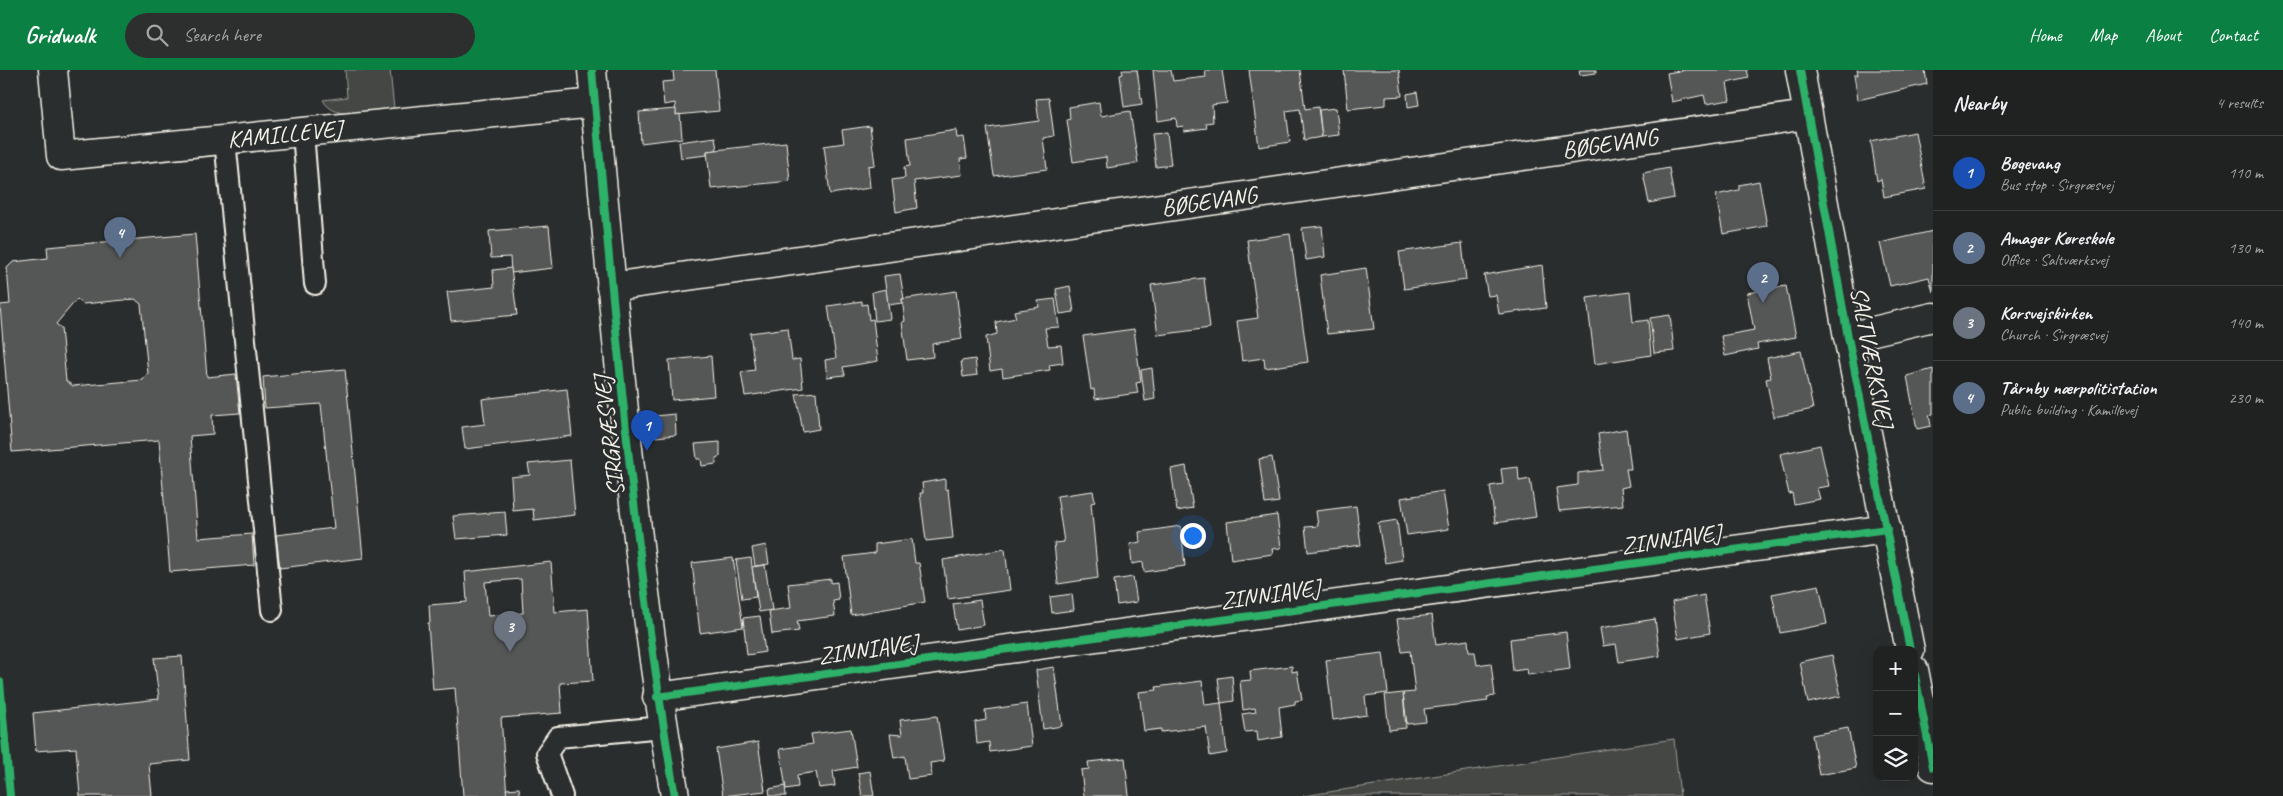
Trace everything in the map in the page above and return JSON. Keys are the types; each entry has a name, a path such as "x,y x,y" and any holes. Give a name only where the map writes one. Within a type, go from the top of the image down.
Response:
{"street":[{"name":"KAMILLEVEJ","path":"53,70 61,156 595,103"},
{"name":"SIRGRÆSVEJ","path":"592,70 610,287 658,697 675,796"},
{"name":"SALTVÆRKSVEJ","path":"1800,70 1848,337 1909,646"},
{"name":"BØGEVANG","path":"610,287 1807,115"},
{"path":"1848,337 1933,317"},
{"name":"ZINNIAVEJ","path":"658,697 1887,528"},
{"path":"1918,689 1932,756"}],"lane":[{"path":"303,132 315,284"},
{"path":"225,140 272,610"},
{"path":"562,796 547,753 558,737 663,727"}],"shaded area":[{"path":"345,70 390,70 394,109 356,114 336,111 329,107 323,100 347,97"},
{"path":"1674,739 1680,796 1303,796"}],"building":[{"path":"673,70 715,70 719,111 676,115 675,103 664,105 662,82 674,81"},
{"path":"1122,70 1137,70 1142,104 1124,107 1120,75 1123,74"},
{"path":"1153,70 1171,70 1173,81 1206,77 1205,70 1222,70 1227,103 1212,105 1213,122 1206,123 1207,128 1184,131 1183,126 1177,127 1176,118 1158,121"},
{"path":"1249,70 1300,70 1305,109 1318,107 1322,137 1304,140 1300,109 1286,111 1290,142 1259,147"},
{"path":"1344,70 1399,70 1402,96 1386,97 1386,105 1348,109"},
{"path":"1579,70 1596,70 1596,73 1580,75"},
{"path":"1685,70 1747,70 1749,78 1727,83 1730,100 1706,104 1704,95 1672,102 1667,73"},
{"path":"1857,70 1925,70 1927,84 1858,100 1854,75 1858,75"},
{"path":"1417,92 1419,105 1408,107 1407,94"},
{"path":"1049,98 1054,136 1043,138 1047,169 994,176 987,128 1039,121 1036,99"},
{"path":"1099,102 1101,116 1130,111 1138,163 1107,168 1106,157 1073,162 1067,120 1070,119 1069,107"},
{"path":"1336,108 1339,135 1322,137 1319,110"},
{"path":"676,109 676,115 680,114 682,138 641,143 639,112"},
{"path":"870,126 875,165 868,166 870,188 830,194 824,146 844,143 842,130"},
{"path":"956,130 957,138 964,137 967,158 960,159 962,175 914,181 917,208 896,212 892,180 905,178 904,167 910,166 907,138"},
{"path":"1915,132 1926,189 1884,197 1881,179 1877,181 1871,141"},
{"path":"1167,133 1171,165 1156,167 1152,134"},
{"path":"715,137 717,150 707,151 707,155 681,158 679,142"},
{"path":"786,142 790,181 711,189 707,151"},
{"path":"1669,168 1674,198 1649,203 1643,173"},
{"path":"1759,181 1767,226 1723,234 1716,195 1739,190 1739,185"},
{"path":"549,226 553,268 511,273 510,257 491,258 489,231"},
{"path":"1322,226 1325,257 1306,260 1302,228"},
{"path":"1933,231 1933,292 1929,277 1890,286 1880,243"},
{"path":"195,234 207,377 236,374 240,413 212,415 213,434 190,436 198,538 252,534 254,565 170,572 159,440 12,452 0,305 10,304 7,268 13,262 48,258 47,247","holes":["77,299 83,304 135,299 141,304 148,373 143,380 73,386 66,381 61,328 56,324"]},
{"path":"1290,234 1308,362 1265,368 1264,358 1242,361 1237,321 1258,318 1247,240"},
{"path":"1462,243 1466,280 1404,289 1399,252"},
{"path":"1542,265 1546,308 1499,314 1496,295 1488,296 1484,275"},
{"path":"511,268 517,315 451,321 447,292 494,287 493,270"},
{"path":"1366,268 1374,329 1327,334 1320,275"},
{"path":"900,274 904,299 902,299 902,303 888,305 884,276"},
{"path":"1204,278 1210,328 1158,335 1151,285"},
{"path":"1070,286 1074,312 1060,314 1056,289"},
{"path":"1786,286 1796,337 1757,344 1758,349 1725,356 1721,336 1754,330 1747,293"},
{"path":"886,289 890,319 875,321 872,292"},
{"path":"956,291 962,339 932,344 933,357 907,360 902,322 905,321 902,299"},
{"path":"1630,292 1633,322 1648,320 1651,355 1595,364 1587,298"},
{"path":"1055,299 1059,327 1045,328 1048,346 1061,345 1063,363 1049,365 1050,370 1003,377 1002,369 990,371 986,337 997,334 996,322 1016,318 1014,311 1039,307 1038,301"},
{"path":"862,301 862,305 867,304 869,320 873,319 878,361 843,367 845,375 827,377 825,360 836,358 828,306"},
{"path":"1670,315 1674,351 1654,353 1650,318"},
{"path":"788,328 792,360 800,359 803,388 745,396 741,372 755,370 750,333"},
{"path":"1134,329 1141,382 1136,383 1138,393 1095,399 1094,389 1091,390 1083,336"},
{"path":"1801,351 1813,409 1774,417 1766,379 1771,378 1767,358"},
{"path":"711,356 714,396 672,400 669,360"},
{"path":"975,359 977,375 963,377 961,361"},
{"path":"1152,368 1155,399 1145,401 1141,370"},
{"path":"345,369 363,558 280,568 276,535 334,528 321,404 265,408 263,377"},
{"path":"1933,369 1933,414 1929,415 1931,426 1917,429 1907,376"},
{"path":"567,389 572,436 465,449 462,427 485,424 482,399"},
{"path":"816,392 819,429 803,432 796,394"},
{"path":"675,414 676,435 656,437 655,416"},
{"path":"1626,429 1631,469 1626,469 1629,486 1621,488 1623,505 1559,511 1556,488 1578,485 1578,473 1603,470 1598,434"},
{"path":"720,442 720,456 716,458 716,464 702,466 701,459 697,459 695,444"},
{"path":"1820,445 1829,486 1817,488 1820,499 1794,504 1792,493 1789,494 1780,454"},
{"path":"1272,457 1279,502 1265,504 1259,459"},
{"path":"570,460 575,515 534,520 533,509 513,511 511,477 530,475 528,464"},
{"path":"1186,466 1193,508 1177,511 1171,469"},
{"path":"1518,467 1519,481 1530,479 1536,517 1495,523 1490,486 1503,484 1501,469"},
{"path":"945,479 945,490 948,489 953,538 926,541 920,493 923,493 922,483"},
{"path":"1093,491 1095,502 1091,503 1098,578 1058,584 1054,543 1064,542 1057,496"},
{"path":"1443,491 1449,529 1407,535 1401,498"},
{"path":"1356,506 1361,545 1308,552 1305,527 1318,526 1316,511"},
{"path":"505,512 507,535 456,539 453,516"},
{"path":"1277,515 1281,548 1272,549 1273,554 1231,560 1227,522"},
{"path":"1397,520 1402,560 1385,563 1378,523"},
{"path":"1181,526 1185,566 1144,572 1143,562 1132,564 1130,544 1140,542 1139,532"},
{"path":"912,539 915,563 919,563 925,602 851,615 844,557 875,553 875,544"},
{"path":"766,545 769,564 755,566 752,548"},
{"path":"1005,549 1010,590 948,599 943,560"},
{"path":"733,558 743,627 700,633 692,563"},
{"path":"751,558 756,597 742,599 736,560"},
{"path":"551,562 555,612 588,609 593,681 560,683 562,713 501,718 507,796 463,796 455,688 433,690 428,623 430,623 429,605 467,602 465,572","holes":["521,579 523,613 488,616 485,582"]},
{"path":"765,565 772,610 759,612 752,567"},
{"path":"1133,577 1137,602 1117,605 1114,580"},
{"path":"831,579 831,583 837,582 839,600 833,601 835,616 797,621 799,631 772,634 769,611 791,608 788,584"},
{"path":"1819,585 1827,624 1780,633 1772,594"},
{"path":"1072,594 1074,610 1052,613 1050,597"},
{"path":"1704,595 1710,633 1678,639 1672,602"},
{"path":"980,600 984,625 957,630 953,604"},
{"path":"1432,615 1436,645 1468,640 1469,652 1475,652 1477,665 1491,663 1495,696 1487,697 1488,701 1424,709 1426,722 1407,724 1403,693 1415,692 1410,651 1402,652 1397,619"},
{"path":"760,616 765,652 747,655 743,618"},
{"path":"1655,619 1660,656 1619,662 1616,644 1603,646 1600,628"},
{"path":"1566,632 1570,669 1528,675 1527,669 1513,671 1510,639"},
{"path":"1383,653 1388,693 1365,696 1367,715 1333,720 1326,660"},
{"path":"1832,655 1841,696 1808,703 1800,662"},
{"path":"182,656 190,760 149,764 152,796 80,796 76,748 36,751 33,713 159,699 154,658"},
{"path":"1292,666 1292,672 1297,671 1302,700 1295,701 1295,704 1279,707 1282,737 1258,741 1257,731 1245,732 1242,714 1256,712 1255,708 1243,710 1240,681 1251,680 1250,671"},
{"path":"1054,667 1062,726 1043,729 1036,670"},
{"path":"1232,676 1234,701 1221,703 1218,678"},
{"path":"1202,681 1205,705 1221,703 1227,753 1210,756 1206,727 1161,732 1161,729 1144,731 1139,692 1157,690 1156,687"},
{"path":"1403,693 1406,728 1389,730 1385,695"},
{"path":"1027,704 1032,746 990,752 989,742 977,744 975,722 986,720 985,710"},
{"path":"937,716 944,761 930,763 932,776 908,779 905,756 894,758 890,734 902,735 900,720"},
{"path":"1848,728 1856,768 1819,775 1812,735"},
{"path":"851,729 857,767 833,771 835,786 819,788 816,772 797,775 798,787 786,789 780,749 813,744 811,734"},
{"path":"758,742 765,791 723,796 716,749"},
{"path":"1125,758 1129,796 1084,796 1081,770 1089,769 1088,762"},
{"path":"870,771 874,796 862,796 858,773"},
{"path":"785,786 786,796 770,796 769,789"},
{"path":"519,788 520,796 507,796 506,789"}],"cycle path":[{"path":"592,70 626,434 648,615 675,796"},
{"path":"1800,70 1848,337 1909,646"},
{"path":"657,697 1887,529"},
{"path":"0,682 10,796"},
{"path":"1918,690 1933,767"}],"place":[{"name":"Tårnby nærpolitistation","path":"120,258"},
{"name":"Amager Køreskole","path":"1763,303"},
{"name":"Bøgevang","path":"647,451"},
{"name":"Korsvejskirken","path":"510,652"}]}
